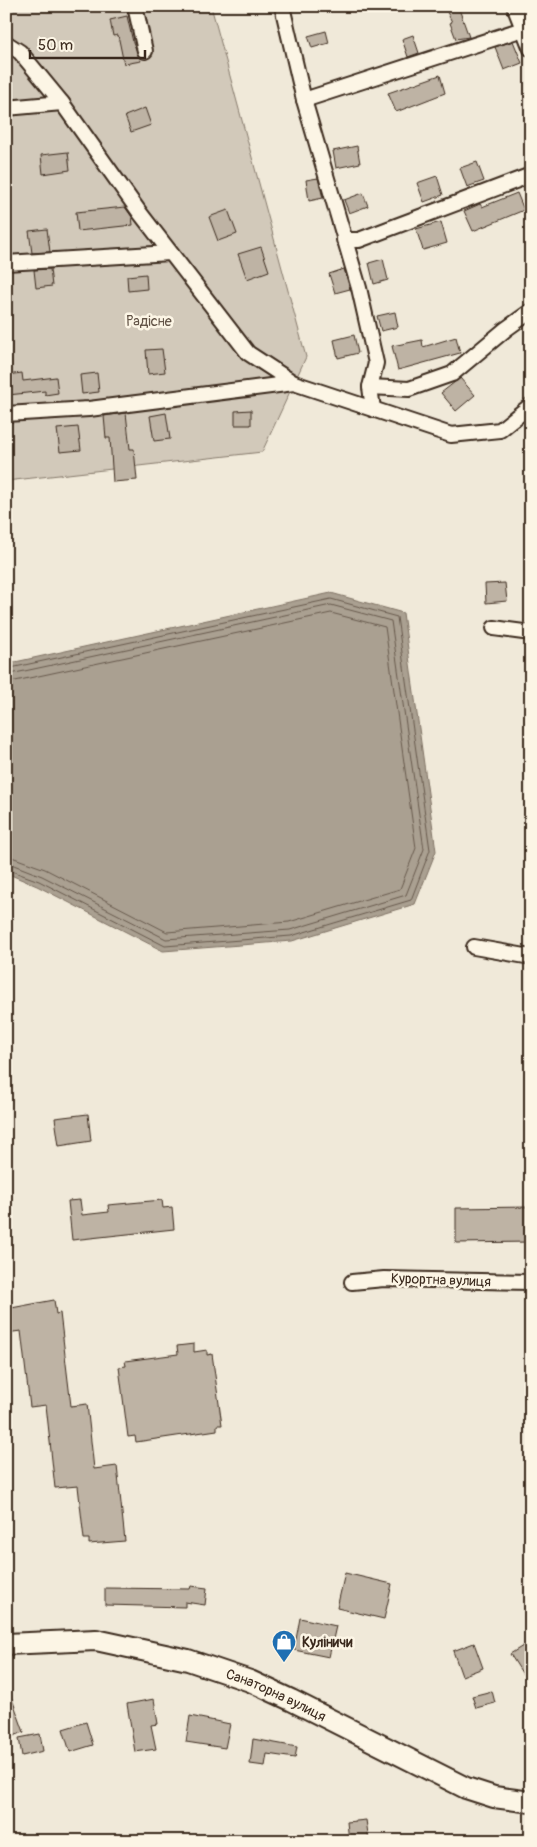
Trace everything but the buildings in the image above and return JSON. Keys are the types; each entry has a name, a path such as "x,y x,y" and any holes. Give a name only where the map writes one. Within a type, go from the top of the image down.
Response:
{"street":[{"path":"135,6 145,51"},
{"path":"282,6 304,100 359,288 376,363 370,387 373,409"},
{"path":"514,6 531,49"},
{"path":"304,100 523,29"},
{"path":"6,43 20,52 62,103 170,253 248,353 294,383 451,434 500,430 531,405"},
{"path":"6,108 62,103"},
{"path":"344,240 359,240 531,176"},
{"path":"6,263 170,253"},
{"path":"370,387 409,389 452,374 506,328 531,311"},
{"path":"6,414 89,409 294,383"},
{"path":"494,628 531,633"},
{"path":"474,947 531,957"},
{"name":"Курортна вулиця","path":"352,1282 384,1278 531,1282"},
{"name":"Санаторна вулиця","path":"6,1644 96,1640 188,1660 250,1681 466,1788 494,1797 531,1802"}],"green space":[{"name":"Радісне","path":"6,6 211,6 306,357 262,452 6,481"}],"water":[{"path":"331,593 403,613 436,851 415,904 292,941 163,951 37,886 6,873 6,664"}],"place":[{"name":"Куліничи","path":"284,1663"}]}
